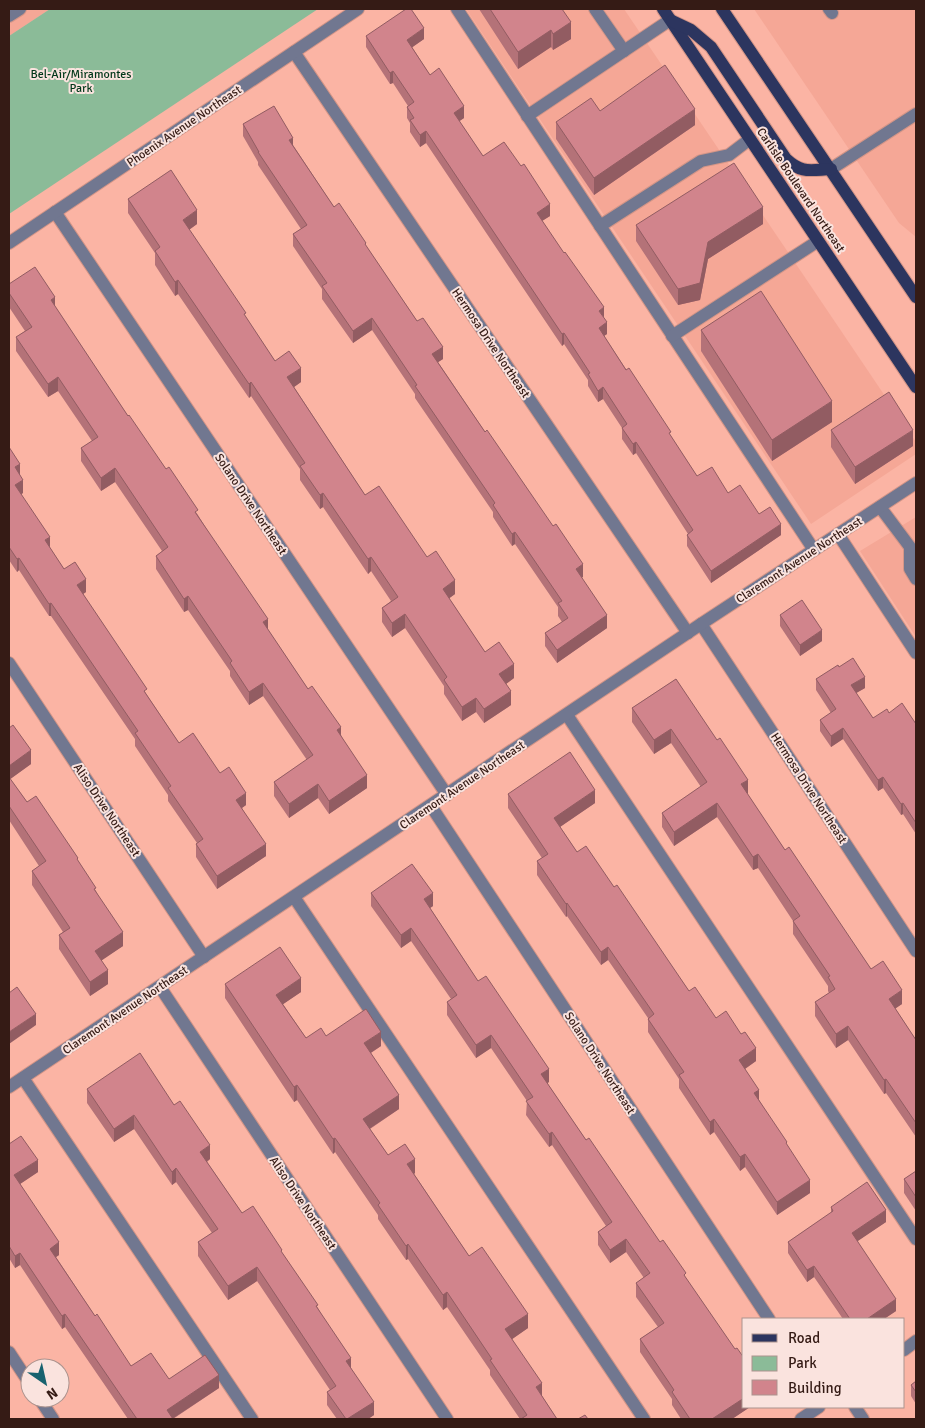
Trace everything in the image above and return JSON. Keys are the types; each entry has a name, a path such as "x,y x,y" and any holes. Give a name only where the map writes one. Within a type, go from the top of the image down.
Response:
{"main road":[{"name":"Carlisle Boulevard Northeast","path":"663,9 916,387"},
{"path":"722,9 916,297"},
{"path":"670,20 691,30 711,47 792,166 801,170 831,169"}],"street":[{"path":"9,16 20,9"},
{"name":"Phoenix Avenue Northeast","path":"9,243 358,9"},
{"path":"457,9 814,550"},
{"path":"595,9 624,51"},
{"path":"527,116 670,20"},
{"name":"Hermosa Drive Northeast","path":"294,52 688,633"},
{"path":"831,169 916,114"},
{"path":"600,226 701,161 729,155 750,139"},
{"name":"Solano Drive Northeast","path":"55,212 447,795"},
{"path":"672,336 818,241"},
{"name":"Claremont Avenue Northeast","path":"9,1087 688,633 916,483"},
{"path":"880,507 913,545 910,569 916,579"},
{"path":"838,534 916,653"},
{"name":"Hermosa Drive Northeast","path":"702,624 916,951"},
{"name":"Aliso Drive Northeast","path":"9,663 204,957"},
{"path":"567,715 916,1239"},
{"name":"Solano Drive Northeast","path":"431,806 769,1318"},
{"path":"294,897 644,1419"},
{"name":"Aliso Drive Northeast","path":"160,987 447,1419"},
{"path":"23,1078 252,1419"},
{"path":"905,1349 916,1341"},
{"path":"9,1352 20,1369"},
{"path":"46,1408 53,1419"},
{"path":"801,1419 818,1408"},
{"path":"856,1408 863,1419"}],"shaded area":[{"path":"9,9 50,9 9,36"},
{"path":"466,9 624,9 916,442 916,454 811,524"},
{"path":"754,9 916,9 916,237 899,223"},
{"path":"916,517 916,637 860,551"}],"green space":[{"name":"Bel-Air/Miramontes Park","path":"50,9 318,9 9,214 9,36"}],"building":[{"path":"406,9 411,9 424,28 407,40 430,75 439,68 464,106 454,113 483,156 504,142 521,166 524,164 550,204 537,213 604,307 599,311 607,322 599,328 626,370 629,368 697,476 712,467 728,493 740,485 759,514 770,507 781,524 711,571 687,535 693,530 636,442 633,444 622,428 627,424 603,387 598,391 588,374 590,373 564,333 562,334 426,131 420,135 410,120 414,118 407,107 414,102 393,71 390,73 366,36"},
{"path":"490,9 562,9 571,22 553,34 551,30 518,52"},
{"path":"665,65 695,109 594,178 556,122 591,98 600,111"},
{"path":"274,106 293,138 289,140 334,207 339,203 417,321 423,318 443,347 432,354 485,432 487,430 553,526 556,524 583,564 576,569 607,615 557,650 545,633 568,618 558,603 562,601 515,532 512,534 493,505 495,503 415,386 417,385 372,318 353,331 322,286 327,283 293,234 307,225 258,152 243,124"},
{"path":"734,163 763,207 708,242 700,283 678,289 636,225"},
{"path":"171,170 197,210 183,220 246,313 244,314 275,361 289,351 301,368 287,377 365,495 379,486 427,557 436,551 455,580 443,589 485,652 499,642 514,664 499,674 511,691 484,709 476,698 462,707 444,680 447,677 405,614 392,623 382,608 398,597 371,557 368,559 323,493 320,495 300,466 305,463 251,382 249,384 178,280 175,282 155,251 160,247 128,199"},
{"path":"35,267 55,297 51,300 128,416 166,469 169,467 198,510 195,512 268,619 263,622 308,689 312,686 341,727 337,730 367,775 329,801 318,784 289,804 274,782 313,755 263,683 249,692 230,663 232,661 188,596 184,599 156,556 168,547 115,468 101,478 81,448 98,437 58,377 48,384 16,337 32,327 9,293 9,284"},
{"path":"761,291 832,401 772,440 701,330"},
{"path":"889,392 913,430 855,467 831,430"},
{"path":"9,447 20,464 15,467 23,480 15,485 50,537 45,540 64,569 75,562 86,579 77,585 147,689 144,691 179,743 193,733 220,773 229,767 246,793 236,800 266,844 217,876 196,844 203,839 168,788 171,786 135,733 138,731 51,603 49,604 19,558 17,559 9,547"},
{"path":"802,600 822,630 800,645 780,615"},
{"path":"853,658 865,677 851,685 873,718 887,709 889,713 902,703 916,724 916,823 883,777 878,780 843,728 831,736 820,720 836,709 816,679"},
{"path":"676,679 717,740 720,738 748,780 741,784 785,850 789,847 871,969 883,961 902,990 889,999 916,1040 916,1123 886,1079 884,1080 848,1026 836,1034 815,1002 835,989 828,977 830,976 793,921 800,916 758,854 753,857 717,803 674,832 662,813 707,782 671,729 654,740 632,708"},
{"path":"13,725 31,750 9,766 9,728"},
{"path":"570,752 595,790 554,818 577,852 586,846 614,887 617,885 689,991 695,987 716,1018 726,1011 741,1034 745,1032 756,1048 739,1060 759,1090 754,1093 810,1180 777,1202 745,1154 740,1157 714,1119 710,1122 679,1075 684,1072 648,1019 654,1014 608,947 601,952 537,861 548,854 508,794"},
{"path":"9,777 27,802 36,796 78,858 96,888 94,889 123,932 95,951 108,970 90,982 59,935 70,928 32,871 46,861 9,806"},
{"path":"412,864 433,893 424,899 478,981 486,976 549,1069 541,1074 586,1140 589,1138 660,1242 663,1240 686,1273 684,1275 735,1349 737,1348 742,1355 742,1399 712,1419 690,1419 672,1392 674,1390 640,1339 664,1323 636,1283 650,1273 626,1239 610,1250 598,1232 612,1222 552,1132 549,1134 526,1101 533,1097 491,1035 476,1045 447,1002 457,995 411,928 401,935 371,893"},
{"path":"280,947 301,978 276,995 306,1038 321,1028 326,1036 366,1009 381,1032 364,1043 399,1095 363,1119 388,1155 405,1144 415,1159 407,1164 469,1256 482,1247 528,1314 505,1329 542,1383 536,1387 557,1419 521,1419 527,1415 447,1292 443,1295 408,1244 406,1246 378,1205 380,1203 335,1138 333,1139 297,1085 294,1087 225,984"},
{"path":"17,987 36,1014 9,1032 9,993"},
{"path":"140,1053 174,1105 180,1101 210,1145 200,1152 242,1213 253,1206 351,1358 346,1361 374,1402 347,1419 327,1392 336,1386 257,1267 228,1286 198,1242 218,1229 176,1168 172,1172 134,1115 114,1129 87,1089"},
{"path":"21,1136 38,1160 14,1175 59,1242 50,1249 95,1316 97,1314 131,1366 151,1353 169,1379 205,1355 219,1375 167,1410 173,1419 137,1419 65,1314 62,1316 20,1253 15,1256 9,1246 9,1144"},
{"path":"916,1171 916,1197 904,1179"},
{"path":"867,1182 886,1210 852,1233 896,1299 868,1318 849,1318 814,1266 807,1270 788,1242 833,1211 831,1207"},
{"path":"916,1381 916,1392 911,1385"},
{"path":"585,1415 588,1419 578,1419"}]}
